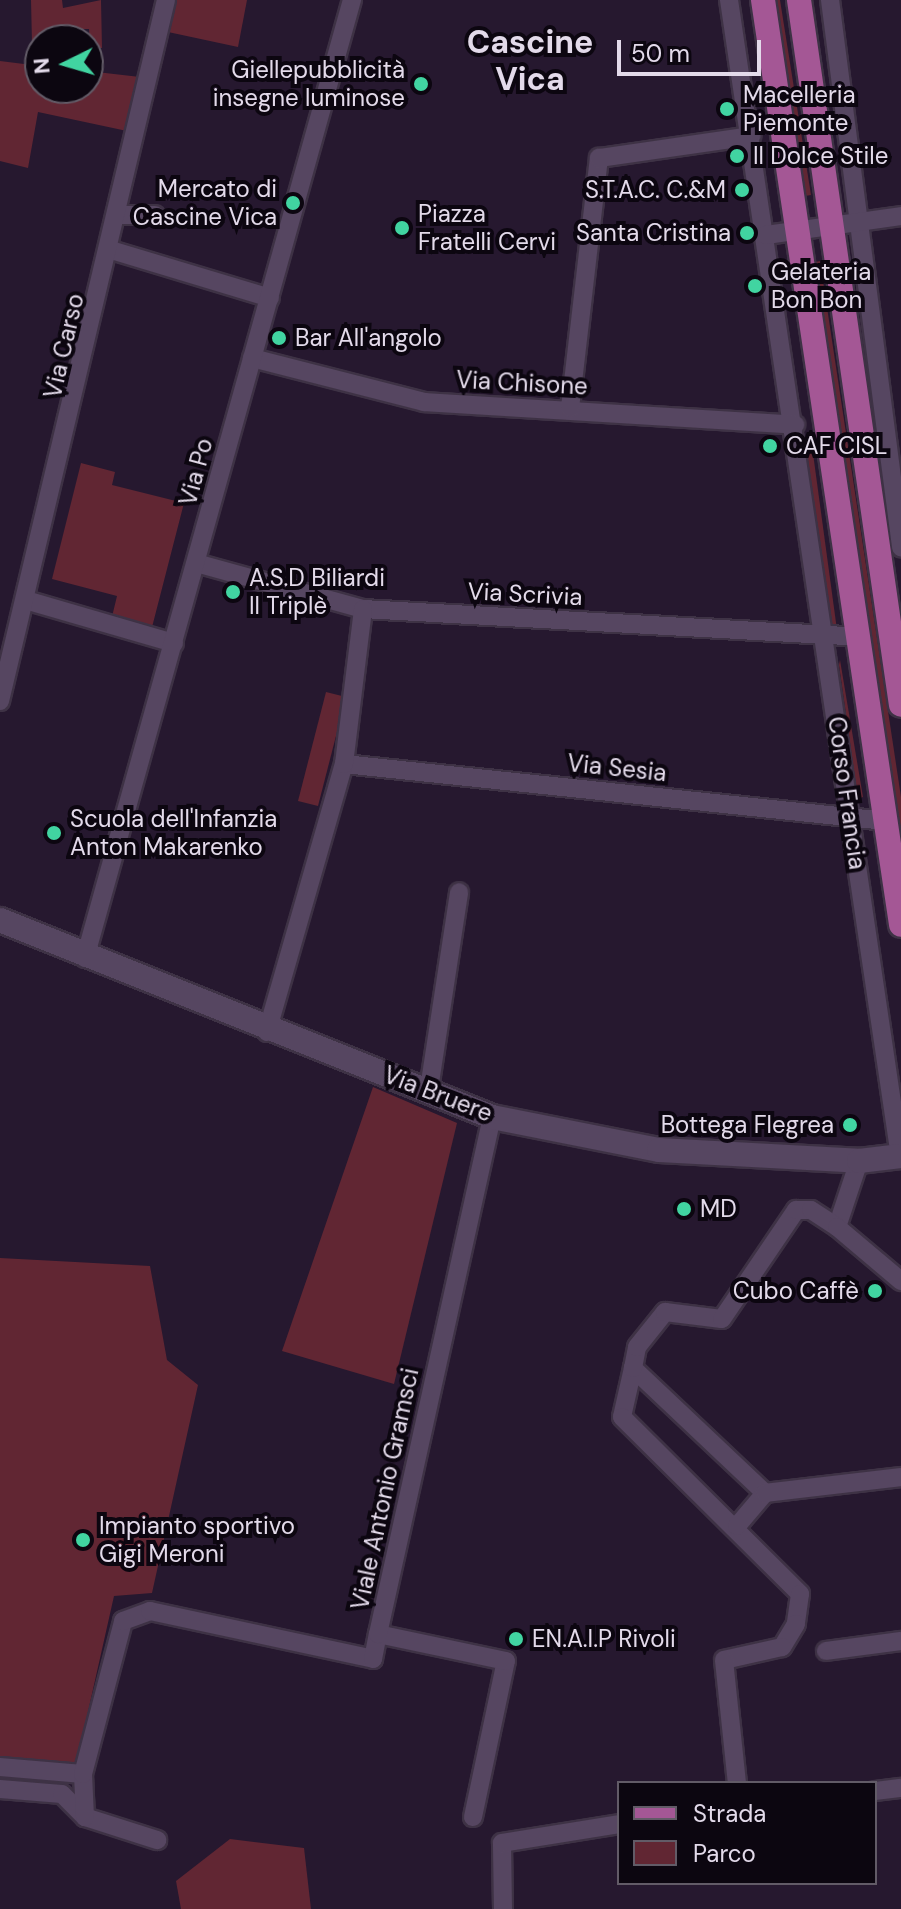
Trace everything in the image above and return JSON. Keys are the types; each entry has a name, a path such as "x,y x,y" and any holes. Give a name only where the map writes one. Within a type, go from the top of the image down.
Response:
{"main road":[{"name":"Corso Francia","path":"763,0 901,925"},
{"path":"799,0 832,226 890,509 901,705"}],"street":[{"name":"Via Carso","path":"0,701 29,601 166,0"},
{"name":"Via Po","path":"85,958 352,0"},
{"name":"Corso Francia","path":"729,0 795,428 900,1156"},
{"path":"830,0 859,222 890,509 901,547"},
{"path":"570,408 599,158 751,136"},
{"path":"119,215 155,215"},
{"path":"766,235 901,216"},
{"path":"111,250 270,298"},
{"name":"Via Chisone","path":"252,358 424,402 570,408 795,428"},
{"path":"795,428 826,428"},
{"name":"Via Scrivia","path":"196,563 363,609 857,637"},
{"path":"29,601 174,643"},
{"path":"267,1032 344,764 363,609"},
{"name":"Via Sesia","path":"344,764 885,821"},
{"path":"429,1089 459,892"},
{"name":"Via Bruere","path":"0,920 267,1032 429,1089 492,1117 659,1150 859,1161 900,1156"},
{"name":"Viale Antonio Gramsci","path":"473,1817 506,1661 378,1634 492,1117"},
{"path":"837,1227 859,1161"},
{"path":"737,1781 724,1660 782,1647 799,1610 796,1582 622,1417 637,1347 665,1312 722,1319 796,1210 811,1210 837,1227 901,1281"},
{"path":"633,1368 765,1493"},
{"path":"737,1526 765,1493 901,1477"},
{"path":"85,1817 83,1774 123,1621 150,1611 373,1659 378,1634"},
{"path":"826,1651 901,1641"},
{"path":"0,1767 83,1774"},
{"path":"877,1791 901,1788"},
{"path":"0,1789 62,1794 85,1817 157,1840"},
{"path":"503,1909 502,1843 617,1824"}],"green space":[{"path":"31,0 62,0 63,8 101,0 102,24 32,24"},
{"path":"175,0 247,0 238,47 168,32"},
{"path":"774,0 780,0 811,195 805,196"},
{"path":"0,61 24,64 24,104 104,104 104,73 140,77 127,131 38,112 28,168 0,161"},
{"path":"820,261 901,797 901,834 815,262"},
{"path":"805,446 812,446 837,630 831,629"},
{"path":"81,463 115,472 112,485 184,503 150,635 110,625 117,596 52,579"},
{"path":"840,660 863,797 858,799 839,665"},
{"path":"326,692 346,697 318,806 298,801"},
{"path":"373,1087 457,1123 394,1384 282,1351"},
{"name":"Impianto sportivo Gigi Meroni","path":"0,1258 150,1266 167,1360 198,1385 152,1593 114,1596 76,1765 0,1758"},
{"path":"230,1839 304,1848 311,1909 181,1909 176,1881"}],"place":[{"name":"Giellepubblicità insegne luminose","path":"421,84"},
{"name":"Macelleria Piemonte","path":"727,109"},
{"name":"Il Dolce Stile","path":"737,156"},
{"name":"S.T.A.C. C.&M","path":"742,190"},
{"name":"Mercato di Cascine Vica","path":"293,203"},
{"name":"Piazza Fratelli Cervi","path":"402,228"},
{"name":"Santa Cristina","path":"747,233"},
{"name":"Gelateria Bon Bon","path":"755,286"},
{"name":"Bar All'angolo","path":"279,338"},
{"name":"CAF CISL","path":"770,446"},
{"name":"A.S.D Biliardi Il Triplè","path":"233,592"},
{"name":"Scuola dell'Infanzia Anton Makarenko","path":"54,833"},
{"name":"Bottega Flegrea","path":"850,1125"},
{"name":"MD","path":"684,1209"},
{"name":"Cubo Caffè","path":"875,1291"},
{"name":"Impianto sportivo Gigi Meroni","path":"83,1540"},
{"name":"EN.A.I.P Rivoli","path":"516,1639"}],"district":[{"name":"Cascine Vica","path":"530,62"}]}
